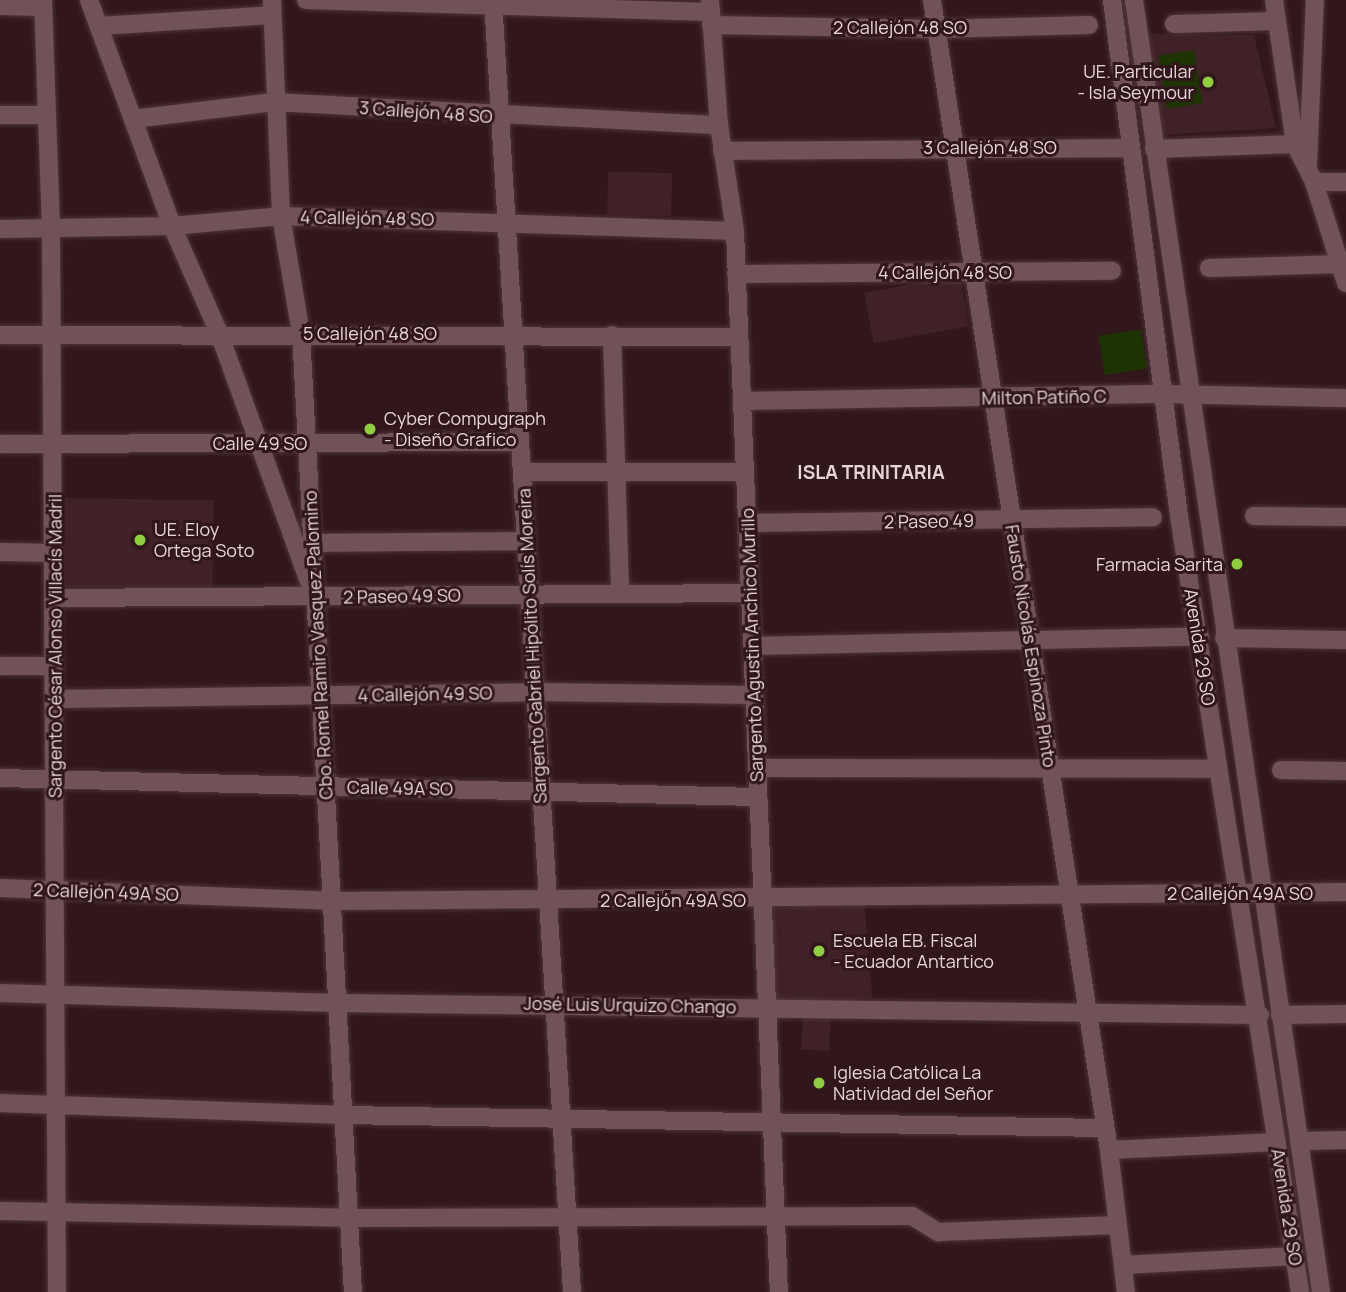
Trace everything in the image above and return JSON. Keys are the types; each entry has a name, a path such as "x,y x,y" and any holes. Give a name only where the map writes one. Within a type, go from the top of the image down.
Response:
{"street":[{"path":"89,0 172,226 219,333 256,442 315,598"},
{"name":"2 Callejón 48 SO","path":"306,0 493,3 711,12 936,29 1089,25"},
{"name":"Fausto Nicolás Espinoza Pinto","path":"932,0 1109,1150 1126,1292"},
{"name":"Avenida 29 SO","path":"1112,0 1217,768 1260,1015 1300,1292"},
{"name":"Avenida 29 SO","path":"1134,0 1188,395 1321,1292"},
{"path":"1274,0 1295,144 1311,173 1346,283"},
{"path":"1311,173 1315,0"},
{"name":"Sargento Gabriel Hipólito Solís Moreira","path":"493,3 572,1292"},
{"path":"0,6 43,4"},
{"name":"Sargento César Alonso Villacís Madril","path":"43,4 51,230 57,889 57,1292"},
{"path":"99,26 272,8"},
{"name":"Cbo. Romel Ramiro Vasquez Palomino","path":"272,8 281,216 301,333 353,1292"},
{"name":"Sargento Agustin Anchico Murillo","path":"711,12 719,125 734,231 779,1292"},
{"path":"1174,24 1277,21"},
{"name":"3 Callejón 48 SO","path":"134,119 274,102 500,116 719,125"},
{"path":"0,115 46,115"},
{"path":"1154,149 1295,144"},
{"name":"3 Callejón 48 SO","path":"722,151 954,146 1131,148"},
{"path":"1311,173 1346,182"},
{"name":"4 Callejón 48 SO","path":"0,229 172,226 281,216 507,221 734,231"},
{"path":"1209,268 1341,264"},
{"name":"4 Callejón 48 SO","path":"736,274 1112,271"},
{"name":"5 Callejón 48 SO","path":"0,335 513,333 739,337"},
{"path":"612,335 620,594"},
{"name":"Milton Patiño C","path":"742,401 1164,394 1346,398"},
{"name":"Calle 49 SO","path":"0,444 520,442"},
{"path":"522,472 745,472"},
{"path":"1254,516 1346,517"},
{"name":"2 Paseo 49","path":"747,523 1153,517"},
{"path":"312,543 526,541"},
{"path":"0,552 54,553"},
{"name":"2 Paseo 49 SO","path":"55,598 750,593"},
{"path":"752,646 1030,638 1200,637"},
{"path":"1224,638 1346,640"},
{"path":"0,666 55,666"},
{"name":"4 Callejón 49 SO","path":"55,699 535,692 754,695"},
{"path":"757,768 1217,768"},
{"path":"1281,770 1346,771"},
{"name":"Calle 49A SO","path":"0,778 758,797"},
{"name":"2 Callejón 49A SO","path":"0,888 331,901 1346,892"},
{"name":"José Luis Urquizo Chango","path":"0,992 337,1003 554,1003 1260,1015"},
{"path":"1280,1015 1346,1014"},
{"path":"0,1103 343,1115 1105,1128"},
{"path":"1299,1142 1346,1140"},
{"path":"1109,1150 1277,1142"},
{"path":"0,1211 349,1219 776,1219 912,1216 937,1232 1118,1225"},
{"path":"1123,1265 1295,1256"}],"shaded area":[{"name":"UE. Particular - Isla Seymour","path":"1146,34 1254,35 1276,128 1160,135"},
{"path":"608,172 672,173 671,216 607,215"},
{"path":"960,276 969,326 873,343 864,293"},
{"name":"UE. Eloy Ortega Soto","path":"65,498 214,501 212,590 63,587"},
{"name":"Escuela EB. Fiscal - Ecuador Antartico","path":"864,901 872,998 776,1006 767,909"},
{"path":"803,1014 831,1015 829,1051 801,1049"}],"green space":[{"path":"1194,50 1202,103 1167,109 1158,56"},
{"path":"1141,329 1147,369 1105,375 1099,336"}],"place":[{"name":"UE. Particular - Isla Seymour","path":"1208,82"},
{"name":"Cyber Compugraph - Diseño Grafico","path":"370,429"},
{"name":"UE. Eloy Ortega Soto","path":"140,540"},
{"name":"Farmacia Sarita","path":"1237,564"},
{"name":"Escuela EB. Fiscal - Ecuador Antartico","path":"819,951"},
{"name":"Iglesia Católica La Natividad del Señor","path":"819,1083"}],"district":[{"name":"ISLA TRINITARIA","path":"871,473"}]}
